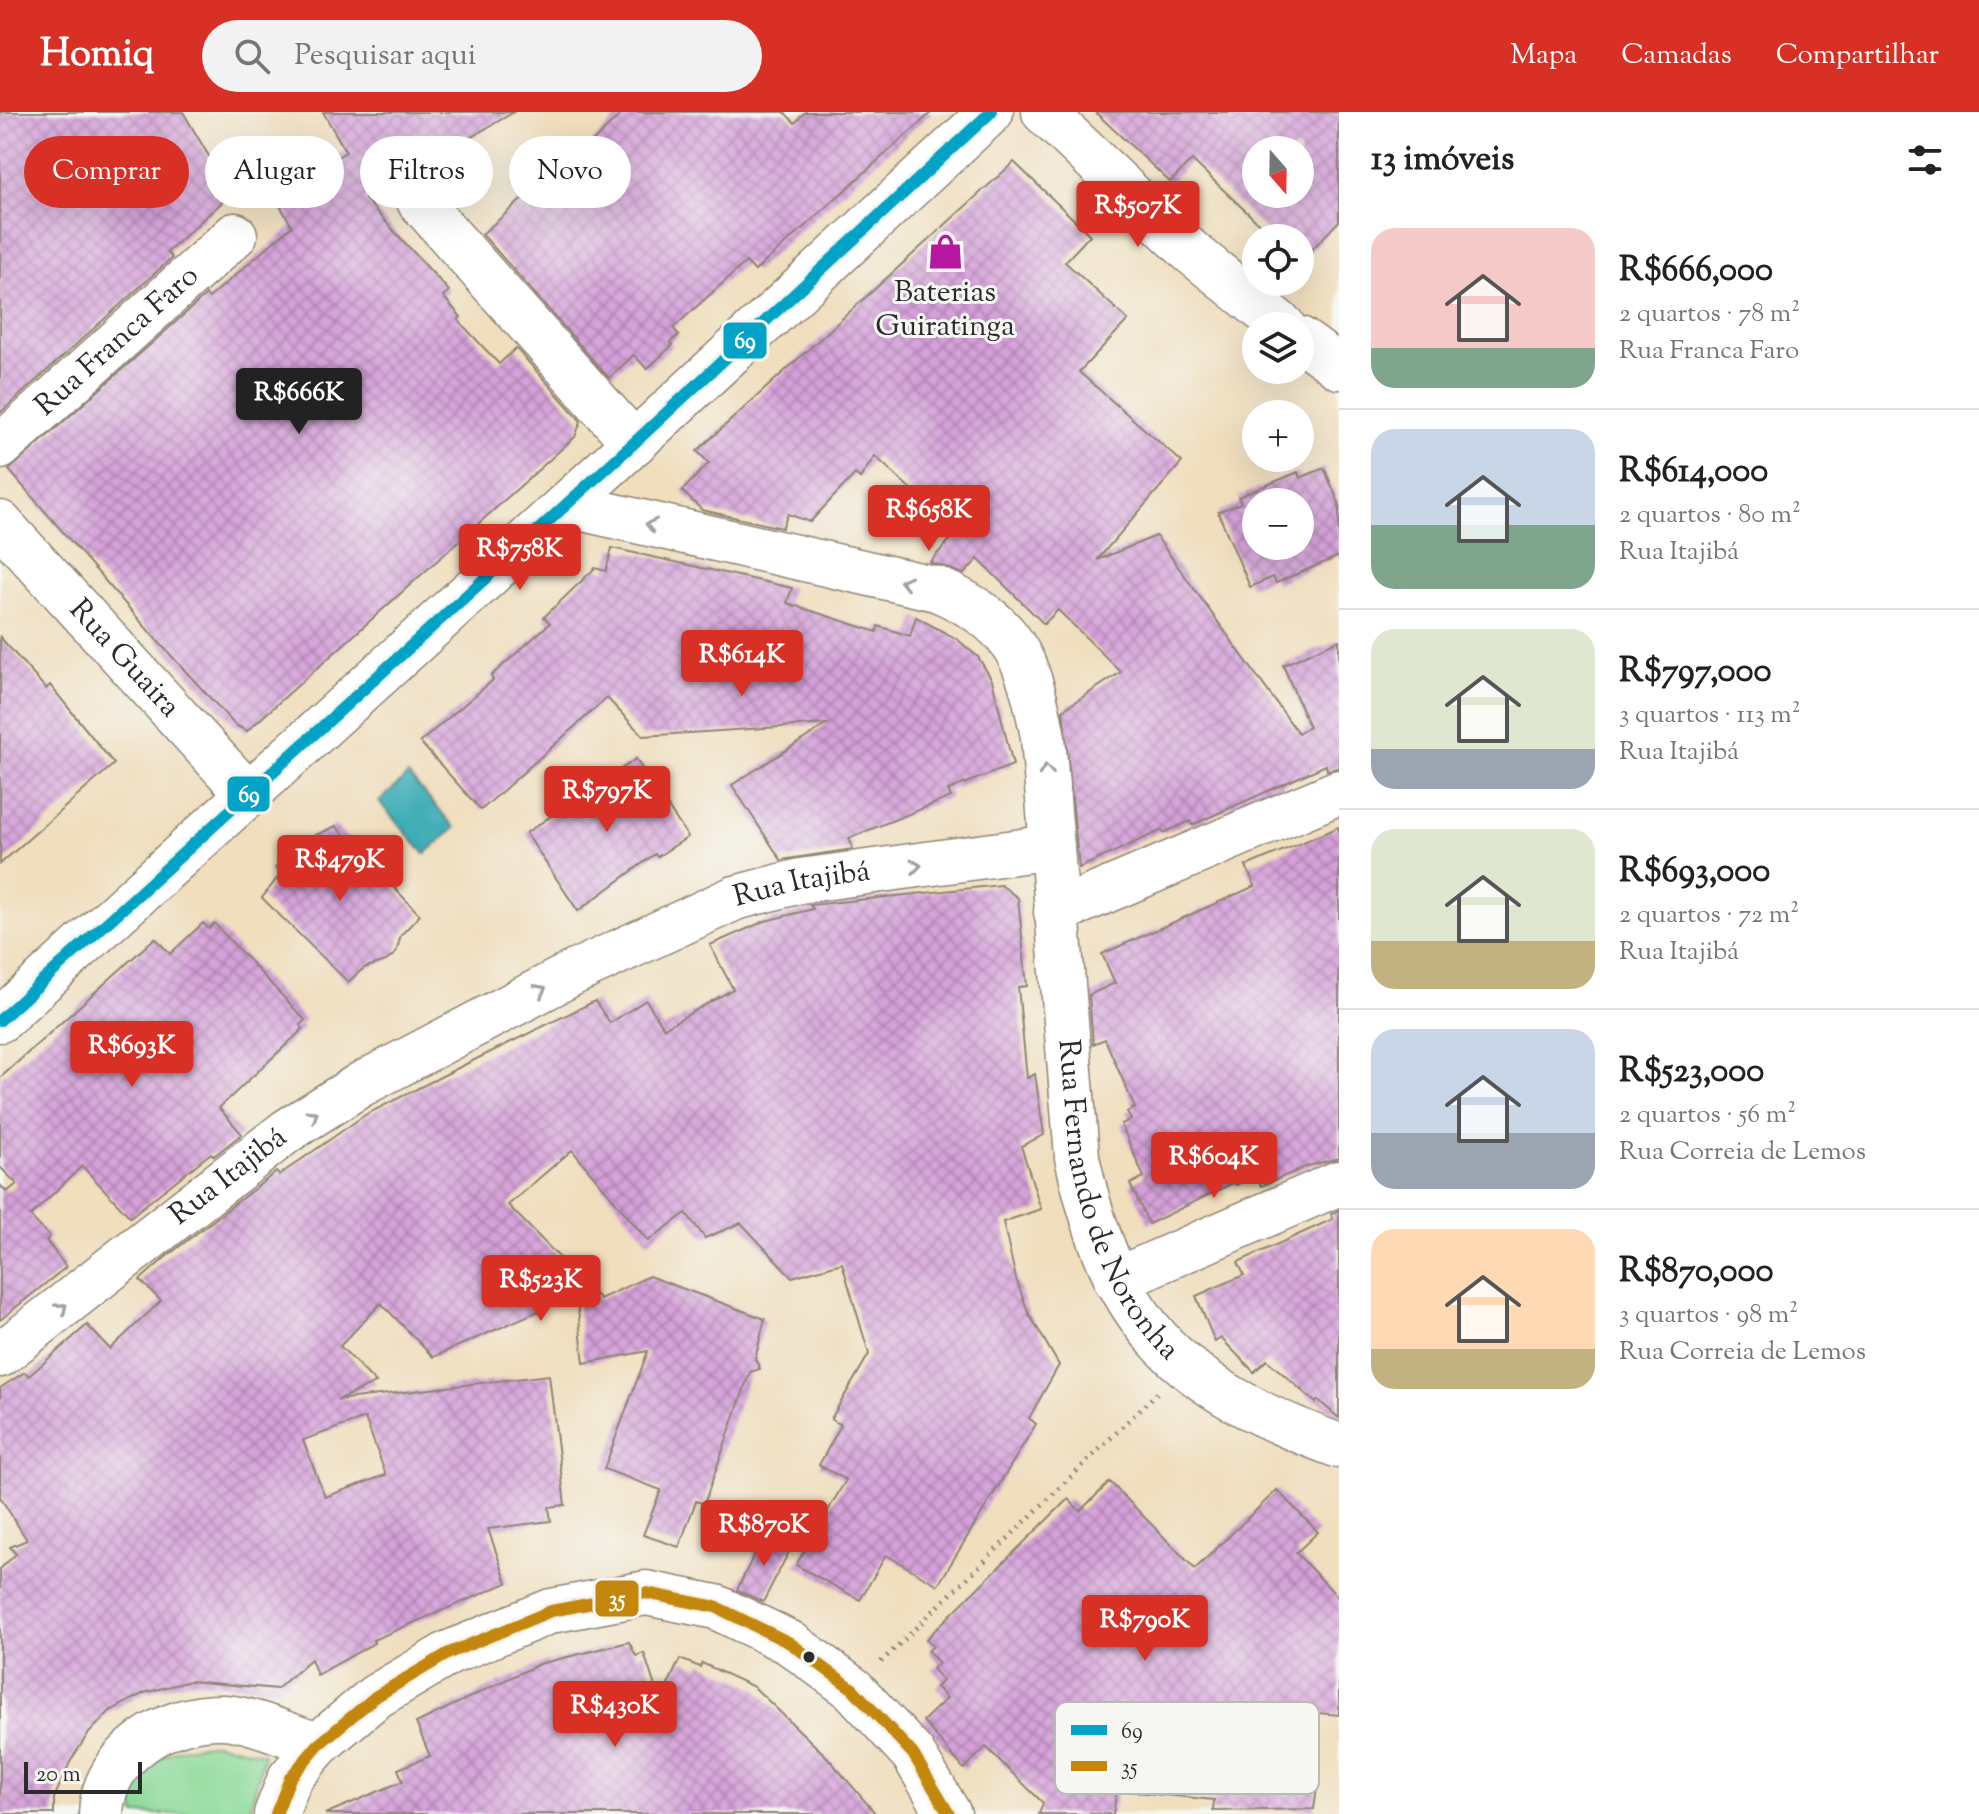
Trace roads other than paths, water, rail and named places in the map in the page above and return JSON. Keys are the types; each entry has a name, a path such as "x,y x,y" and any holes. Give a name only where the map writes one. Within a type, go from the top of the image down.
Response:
{"street":[{"path":"0,1020 634,443 991,112"},
{"path":"1052,115 1190,251 1266,312"},
{"path":"425,208 634,443"},
{"name":"Rua Franca Faro","path":"0,447 235,235"},
{"path":"1314,349 1339,367"},
{"path":"566,505 937,589 967,602 996,622 1018,650 1034,691 1043,737 1052,847"},
{"name":"Rua Guaira","path":"0,523 247,793"},
{"path":"1056,912 1339,792"},
{"name":"Rua Fernando de Noronha","path":"1052,847 1077,1157 1089,1215 1116,1280 1136,1312 1184,1367 1262,1415 1339,1446"},
{"name":"Rua Itajibá","path":"0,1355 287,1131 360,1085 573,973 735,898 800,881 1052,847"},
{"path":"1116,1280 1339,1183"},
{"path":"276,1814 290,1778 318,1745 375,1697 449,1653 551,1611 646,1593 716,1607 790,1643 853,1689 913,1754 949,1814"},
{"path":"101,1814 102,1793 119,1760 153,1735 186,1721 224,1717 318,1745"}],"water":[{"path":"408,775 455,828 425,854 379,802"}],"place":[{"name":"Baterias Guiratinga","path":"945,252"}]}
